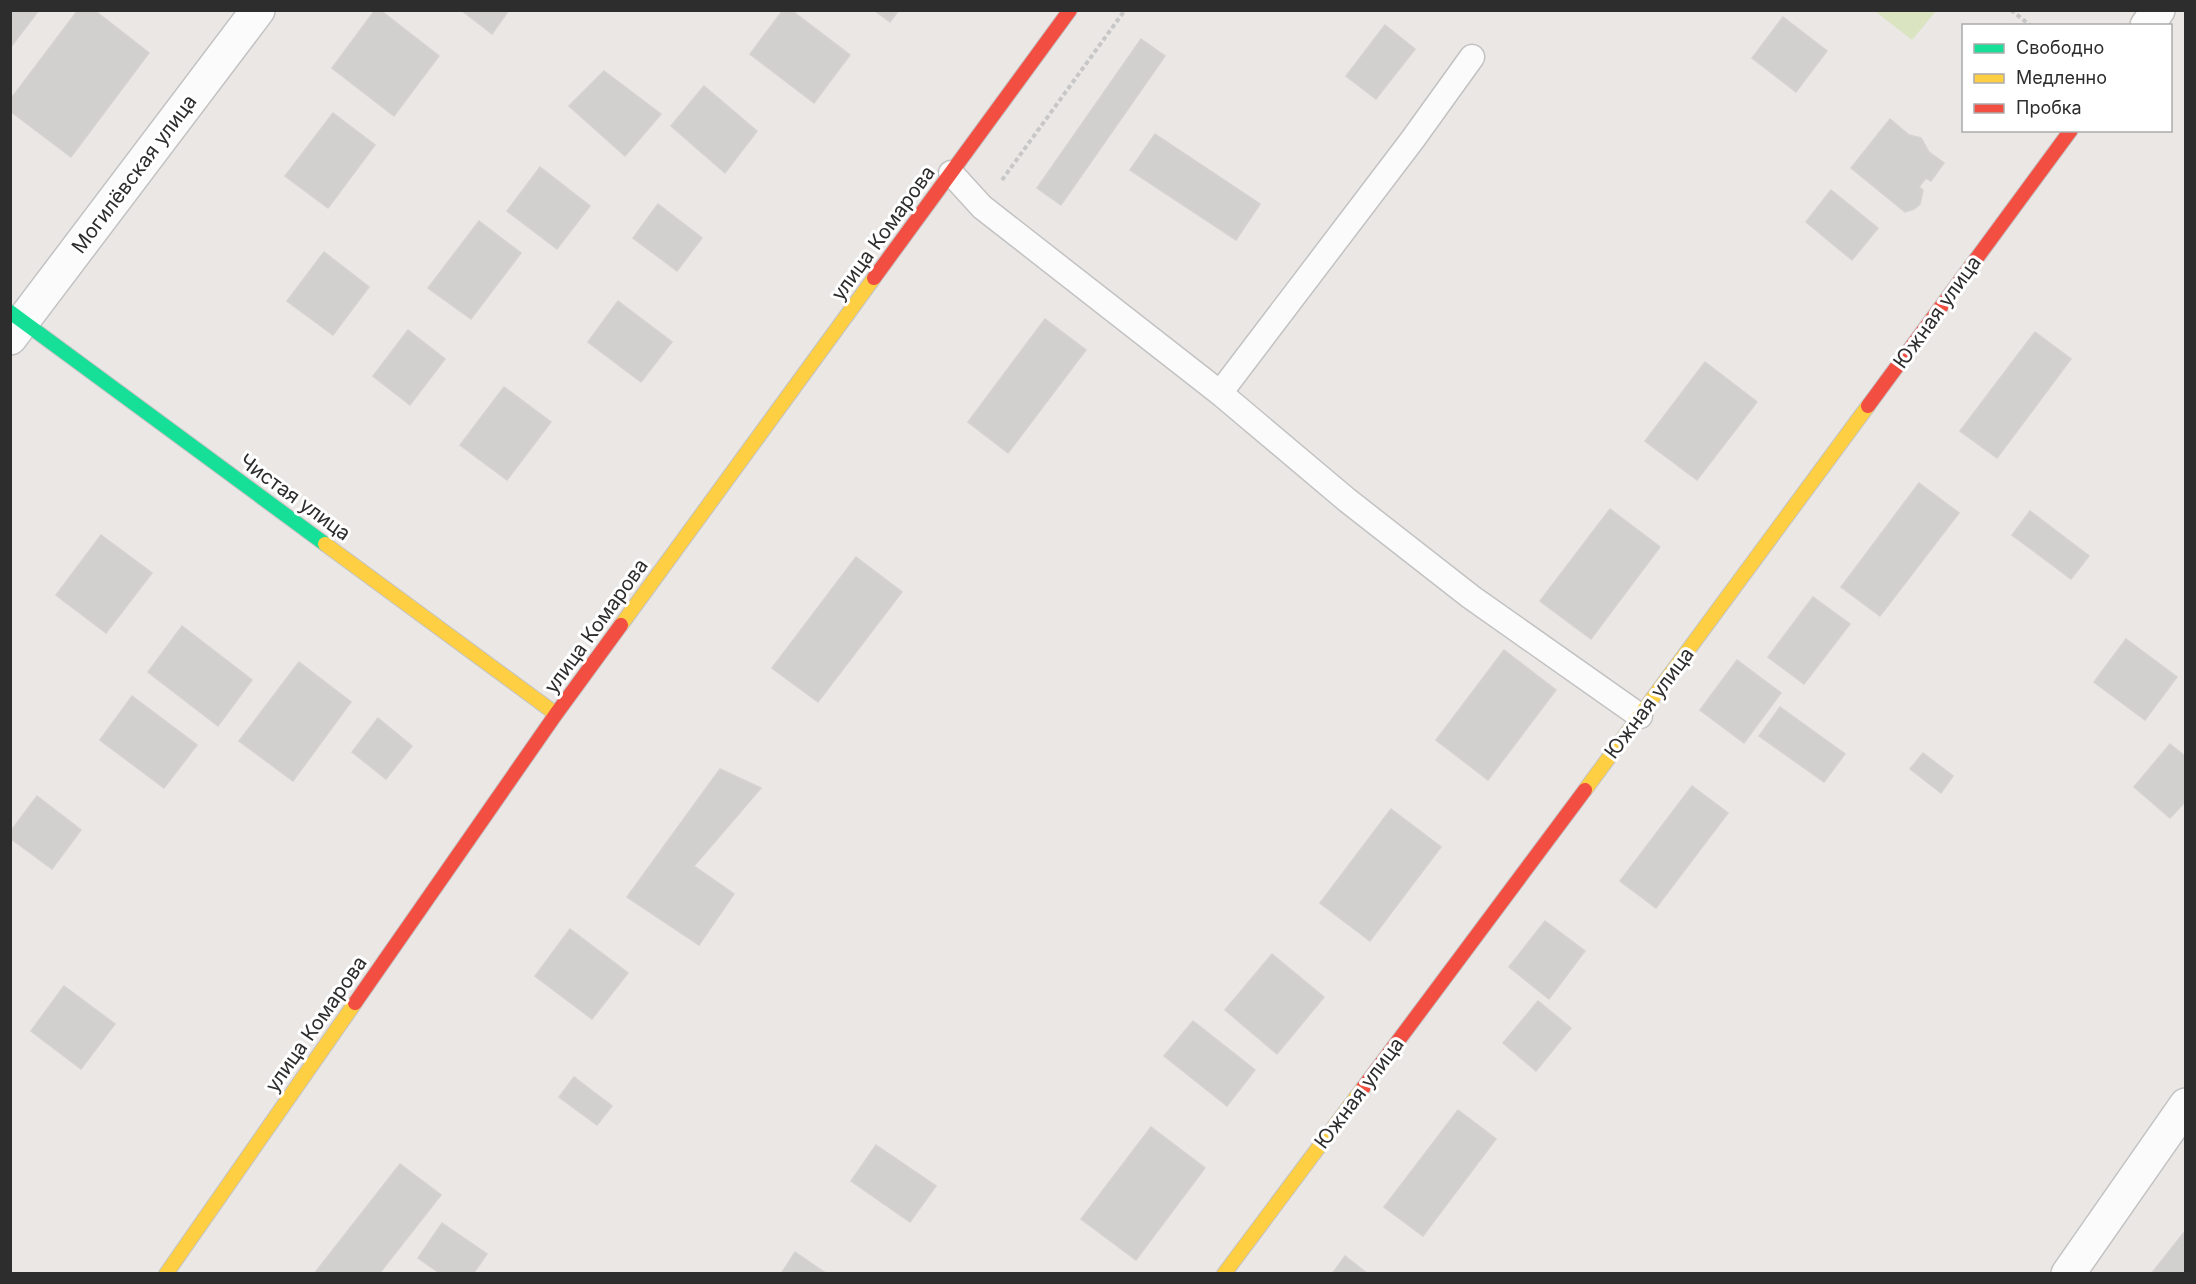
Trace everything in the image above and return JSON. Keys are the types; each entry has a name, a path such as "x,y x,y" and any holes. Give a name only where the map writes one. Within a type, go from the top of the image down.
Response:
{"street":[{"name":"Могилёвская улица","path":"15,324 258,10"},
{"name":"улица Комарова","path":"166,1274 556,714 1070,10"},
{"path":"2148,24 2158,10"},
{"name":"Южная улица","path":"1224,1274 1640,716 2070,132"},
{"name":"Чистая улица","path":"15,324 556,714"},
{"path":"2068,1274 2186,1105"}],"lane":[{"path":"1220,393 1413,139 1472,57"},
{"path":"951,173 982,207 1220,393 1347,500 1471,597 1640,716"}],"path":[{"path":"982,207 1125,10"},
{"path":"2012,10 2029,24"}],"green space":[{"path":"1875,11 1936,11 1912,40"}],"building":[{"path":"10,10 39,10 10,48"},
{"path":"78,10 94,10 149,53 71,157 10,111 10,100"},
{"path":"375,10 380,10 439,56 394,116 332,68"},
{"path":"461,10 509,10 492,34"},
{"path":"783,10 791,10 850,55 814,103 750,54"},
{"path":"874,10 899,10 890,22"},
{"path":"1783,17 1827,51 1796,92 1752,58"},
{"path":"1385,25 1415,49 1376,99 1346,76"},
{"path":"1141,39 1165,56 1061,205 1037,188"},
{"path":"604,71 661,114 625,156 569,106"},
{"path":"704,86 757,131 725,173 671,126"},
{"path":"333,113 375,145 328,208 285,176"},
{"path":"1890,119 1909,135 1921,138 1929,152 1944,163 1931,181 1926,178 1919,187 1923,190 1920,204 1905,212 1851,168"},
{"path":"1155,134 1260,204 1236,240 1130,170"},
{"path":"540,167 590,206 557,249 507,211"},
{"path":"1831,190 1878,228 1852,260 1806,222"},
{"path":"658,204 702,238 677,271 633,238"},
{"path":"479,221 521,253 471,319 428,288"},
{"path":"324,252 369,287 333,335 287,301"},
{"path":"618,301 672,342 641,382 588,342"},
{"path":"1045,319 1086,350 1008,453 968,422"},
{"path":"408,330 445,359 410,405 373,376"},
{"path":"2035,332 2071,359 1997,458 1960,431"},
{"path":"1705,362 1757,402 1697,480 1645,441"},
{"path":"504,387 551,422 507,480 460,445"},
{"path":"1919,483 1959,513 1880,616 1841,587"},
{"path":"1610,509 1660,547 1591,639 1540,601"},
{"path":"2030,511 2089,556 2071,579 2012,535"},
{"path":"101,535 152,573 106,633 56,595"},
{"path":"856,557 902,592 818,702 772,668"},
{"path":"1813,597 1850,624 1804,684 1768,657"},
{"path":"182,626 252,680 218,726 148,672"},
{"path":"2126,639 2177,677 2145,720 2094,682"},
{"path":"1504,650 1556,690 1488,780 1436,740"},
{"path":"1737,660 1781,693 1744,743 1700,710"},
{"path":"299,662 351,702 293,781 239,741"},
{"path":"132,696 197,745 164,788 100,740"},
{"path":"1780,707 1845,754 1824,782 1759,736"},
{"path":"378,718 412,746 386,779 352,752"},
{"path":"2170,744 2186,757 2186,801 2170,818 2134,787"},
{"path":"1923,753 1953,776 1941,793 1910,769"},
{"path":"720,769 761,788 694,866 734,894 699,945 627,897"},
{"path":"1692,786 1728,813 1656,908 1620,881"},
{"path":"37,796 81,830 52,869 10,838 10,832"},
{"path":"1391,809 1441,847 1370,941 1320,903"},
{"path":"1545,921 1585,951 1549,999 1509,967"},
{"path":"570,929 628,973 592,1019 535,976"},
{"path":"1272,954 1324,997 1277,1054 1225,1010"},
{"path":"64,986 115,1024 81,1069 31,1031"},
{"path":"1538,1001 1571,1028 1536,1071 1503,1043"},
{"path":"1193,1021 1255,1070 1227,1106 1164,1056"},
{"path":"574,1077 612,1106 597,1125 559,1097"},
{"path":"1458,1110 1496,1139 1423,1236 1384,1207"},
{"path":"1151,1127 1205,1168 1136,1260 1081,1219"},
{"path":"876,1145 936,1186 910,1222 851,1181"},
{"path":"400,1164 441,1195 379,1274 314,1274"},
{"path":"442,1223 487,1254 473,1274 441,1274 418,1258"},
{"path":"2186,1230 2186,1274 2151,1274"},
{"path":"795,1252 827,1274 781,1274"},
{"path":"1345,1256 1368,1274 1332,1274"}],"traffic: fast":[{"path":"10,312 325,544"}],"traffic: slow":[{"path":"621,625 874,278"},
{"path":"1585,790 1868,406"},
{"path":"325,544 556,714"},
{"path":"166,1274 355,1003"},
{"path":"1224,1274 1363,1088"}],"traffic: jam":[{"path":"874,278 1070,10"},
{"path":"1868,406 2070,132"},
{"path":"355,1003 556,714 621,625"},
{"path":"1363,1088 1585,790"}]}
